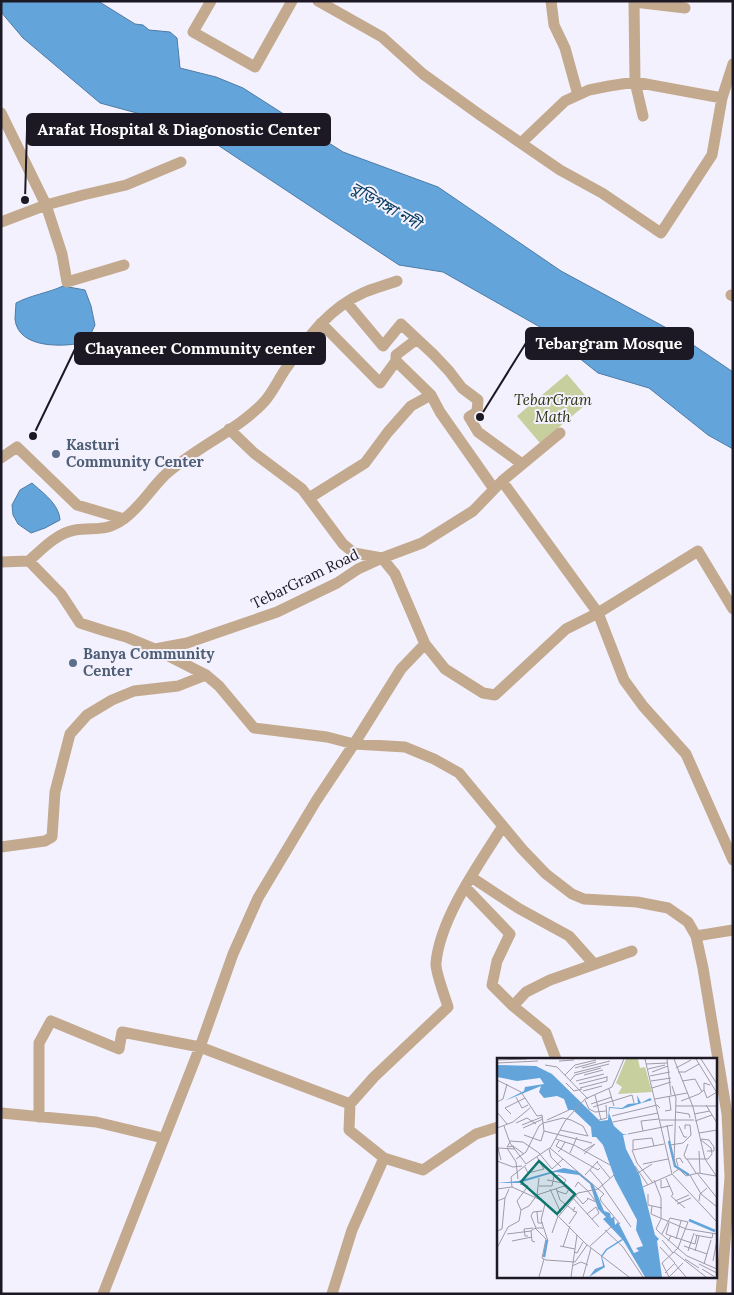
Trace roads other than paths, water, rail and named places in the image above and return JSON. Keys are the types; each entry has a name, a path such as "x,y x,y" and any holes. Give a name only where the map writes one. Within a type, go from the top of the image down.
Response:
{"street":[{"path":"211,1 193,32 255,67 292,1"},
{"path":"318,1 382,37 422,74 560,170 602,193 661,233 712,155 722,98 733,64"},
{"path":"551,1 554,26 565,48 578,95"},
{"path":"643,116 635,82 634,2 685,8"},
{"path":"521,143 565,101 589,90 635,82 722,98"},
{"path":"1,113 46,205 62,254 67,282 124,265"},
{"path":"1,222 46,205 83,194 126,185 181,162"},
{"path":"1,562 29,561 64,533 75,530 108,529 124,519 139,506 164,477 265,401 290,362 321,323 341,305 364,292 397,281"},
{"path":"347,303 383,346 401,324 449,371 462,388 478,400 476,412 469,417 478,432 522,464"},
{"path":"321,323 380,383 396,361 396,355 417,339"},
{"path":"396,361 431,395 440,412 494,489"},
{"path":"309,498 365,463 388,432 411,406 431,395"},
{"name":"TebarGram Road","path":"229,429 254,453 302,489 342,544 354,552 382,558 395,574 425,644 445,669 484,693 495,695 566,629 598,614"},
{"name":"TebarGram Road","path":"155,649 187,643 277,612 337,583 358,569 422,543 473,511 502,481 560,433"},
{"path":"1,458 17,448 77,505 124,519"},
{"path":"502,481 598,614 624,680 643,706 686,754 733,860"},
{"path":"598,614 698,551 733,609"},
{"path":"29,561 61,594 80,623 126,636 206,675 219,686 254,728 327,738 354,744 405,747 434,759 459,773 546,874 572,894 584,899 638,902 668,908 688,922 696,936 703,968 715,1058"},
{"path":"103,1294 200,1047 233,954 258,898 311,808 354,744 400,669 425,644"},
{"path":"1,847 45,841 52,838 54,792 70,734 87,715 112,700 134,690 178,686 206,675"},
{"path":"497,1127 476,1134 422,1170 384,1158 349,1130 350,1104 374,1077 448,1007 435,965 444,929 471,877 503,826"},
{"path":"471,877 518,908 569,936 594,964"},
{"path":"466,888 510,934 497,961 492,985 513,1006 546,1033 556,1058"},
{"path":"696,936 733,930"},
{"path":"513,1006 526,992 550,980 632,951"},
{"path":"39,1117 39,1043 51,1022 119,1049 122,1032 200,1047 350,1104"},
{"path":"716,1062 727,1114 731,1177 722,1294"},
{"path":"1,1113 96,1122 163,1138"},
{"path":"332,1294 352,1230 384,1158"}],"water":[{"name":"বুড়িগঙ্গা নদী","path":"1,1 98,1 135,24 143,25 149,30 170,32 177,38 180,68 216,77 243,88 343,152 438,187 561,271 674,332 733,372 733,449 708,435 649,388 598,373 540,327 443,272 399,265 192,128 100,103 23,38 1,12"},
{"path":"63,286 85,290 95,325 87,342 67,345 44,344 25,336 18,329 15,319 16,303"},
{"path":"32,483 54,504 60,520 31,533 18,524 13,515 12,505 20,490"}],"place":[{"name":"Arafat Hospital & Diagonostic Center","path":"25,200"},
{"name":"Tebargram Mosque","path":"480,417"},
{"name":"Chayaneer Community center","path":"33,436"},
{"name":"Kasturi Community Center","path":"56,454"},
{"name":"Banya Community Center","path":"73,663"}],"park label":[{"name":"TebarGram Math","path":"553,408"}]}
